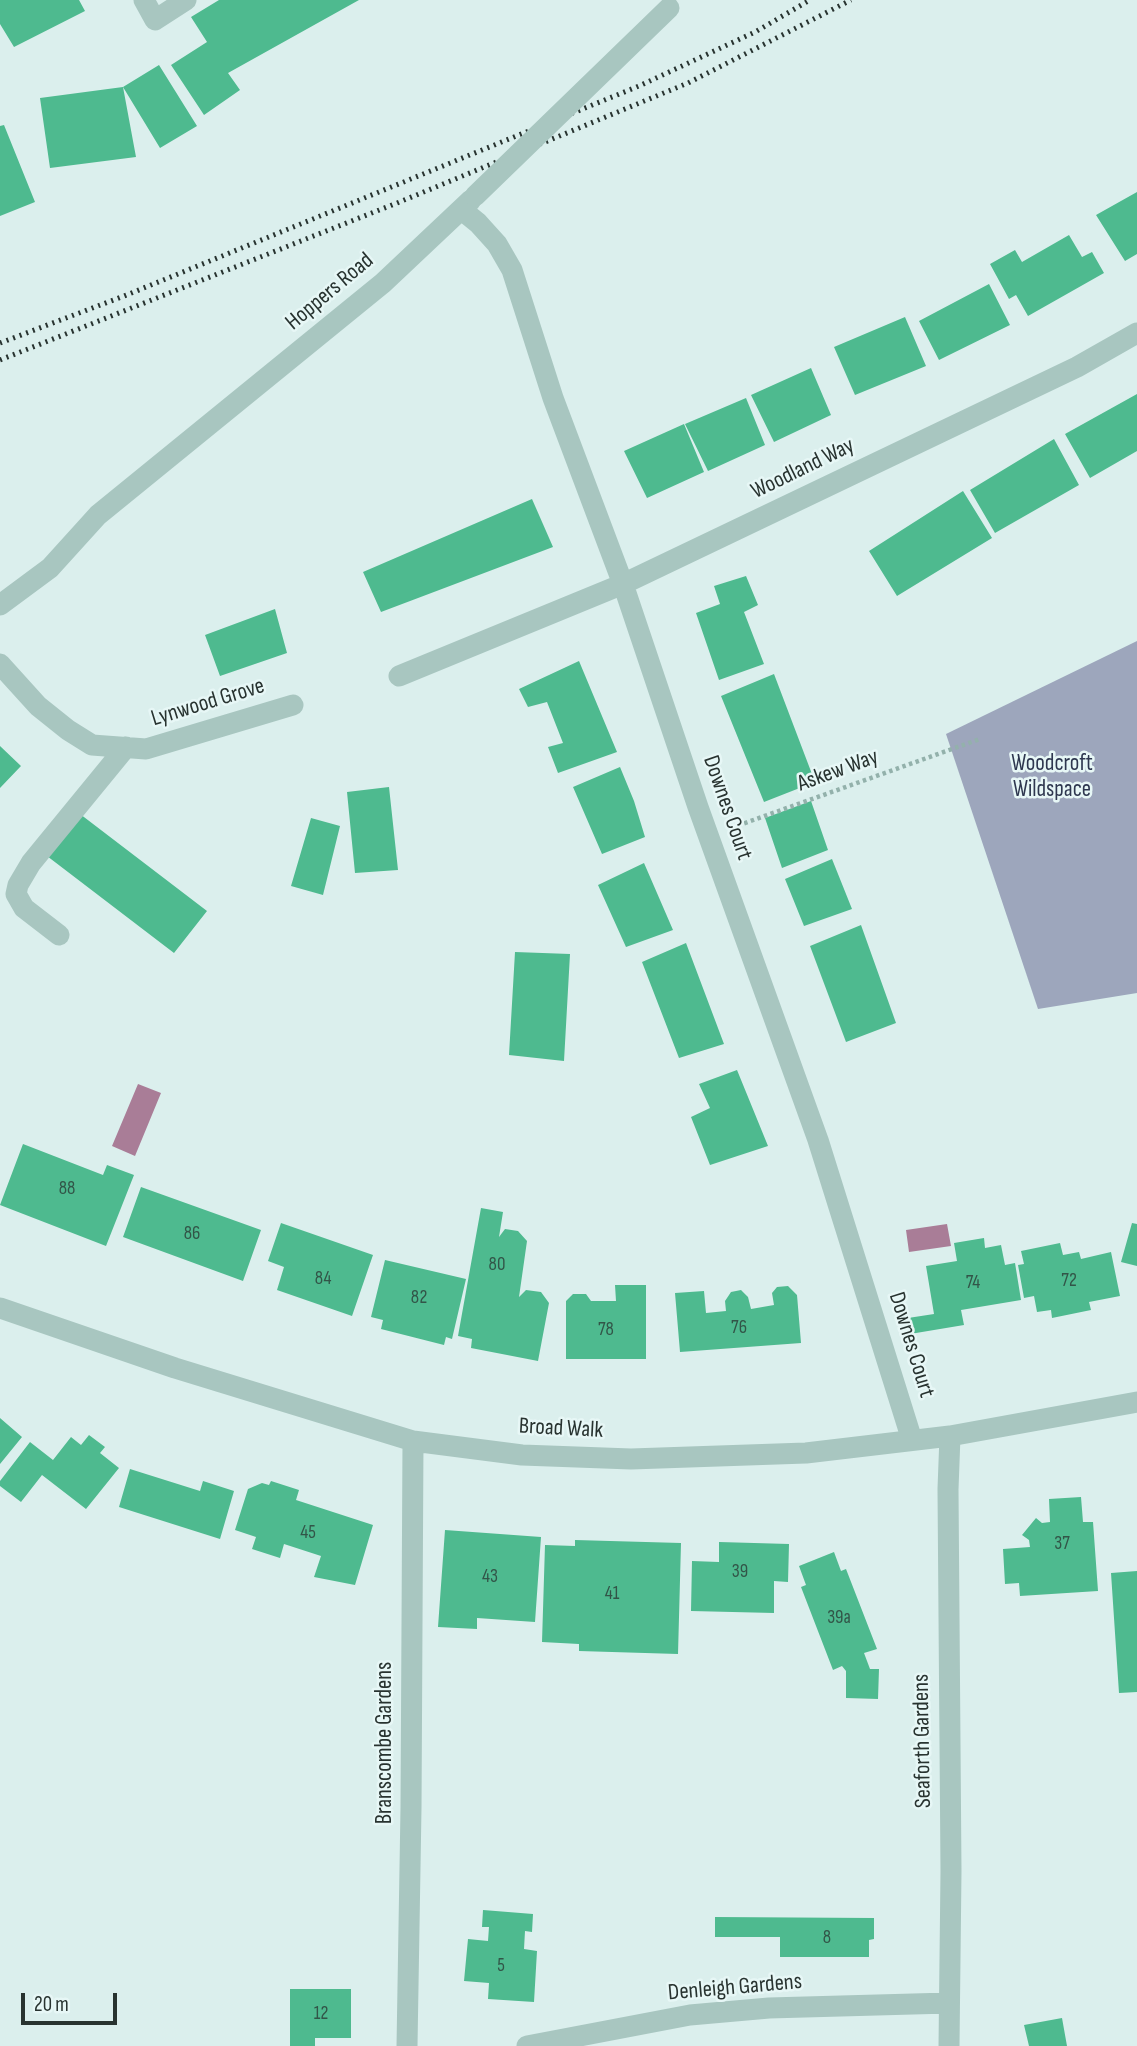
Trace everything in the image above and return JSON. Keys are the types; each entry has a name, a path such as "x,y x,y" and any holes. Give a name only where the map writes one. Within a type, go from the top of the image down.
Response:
{"street":[{"path":"144,0 155,20 186,0"},
{"name":"Hoppers Road","path":"0,605 50,568 98,515 383,283 673,4"},
{"name":"Downes Court","path":"468,203 478,223 498,244 512,270 553,398 623,584 708,836 818,1140 912,1440"},
{"name":"Woodland Way","path":"399,676 623,584 1077,367 1137,333"},
{"name":"Lynwood Grove","path":"0,664 38,706 92,745 146,749 293,705"},
{"path":"59,935 24,908 16,894 18,885 31,863 126,747"},
{"name":"Broad Walk","path":"0,1308 175,1368 413,1441 522,1455 631,1459 806,1453 950,1436 1137,1402"},
{"name":"Seaforth Gardens","path":"949,2046 951,1871 947,1489 950,1436"},
{"name":"Branscombe Gardens","path":"407,2046 413,1441"},
{"name":"Denleigh Gardens","path":"527,2046 690,2015 769,2008 949,2003"}],"path":[{"name":"Askew Way","path":"708,836 980,739"}],"green space":[{"name":"Woodcroft Wildspace","path":"1137,641 1137,993 1038,1009 946,734"}],"shaded area":[{"path":"138,1084 161,1093 135,1156 112,1146"},
{"path":"947,1224 951,1246 909,1252 906,1230"}],"building":[{"path":"0,0 79,0 85,11 14,47 0,24"},
{"path":"219,0 359,0 228,73 240,90 204,115 171,65 207,42 191,17"},
{"path":"159,65 197,126 160,148 123,87"},
{"path":"123,87 136,157 50,168 40,98"},
{"path":"4,125 35,202 0,216 0,126"},
{"path":"1137,192 1137,254 1125,261 1096,215"},
{"path":"1069,235 1082,257 1092,252 1104,273 1028,316 1016,295 1009,299 990,264 1015,250 1022,262"},
{"path":"989,284 1010,325 939,360 919,321"},
{"path":"905,317 926,366 855,395 834,347"},
{"path":"811,368 831,415 774,442 751,395"},
{"path":"1137,394 1137,451 1090,478 1065,434"},
{"path":"746,398 765,445 708,471 685,424"},
{"path":"684,424 704,472 647,498 624,451"},
{"path":"1054,439 1079,485 995,533 970,490"},
{"path":"963,491 992,538 897,596 869,551"},
{"path":"532,499 553,547 381,612 363,572"},
{"path":"746,576 758,605 744,612 764,664 719,680 696,613 720,604 714,586"},
{"path":"275,609 287,653 220,676 205,635"},
{"path":"579,661 617,752 558,773 548,747 563,743 547,702 528,707 519,689"},
{"path":"774,674 815,782 764,802 721,696"},
{"path":"0,746 21,766 0,788"},
{"path":"620,767 645,837 602,854 573,787"},
{"path":"389,787 398,870 355,873 347,792"},
{"path":"811,801 828,850 782,868 765,818"},
{"path":"80,814 207,911 174,953 47,856"},
{"path":"311,818 340,826 323,895 291,886"},
{"path":"832,859 852,909 804,926 785,879"},
{"path":"644,863 673,930 626,947 598,885"},
{"path":"861,925 896,1023 846,1042 810,946"},
{"path":"686,943 724,1044 679,1058 642,962"},
{"path":"515,952 570,954 564,1061 509,1055"},
{"path":"737,1070 768,1146 710,1165 691,1117 710,1108 699,1084"},
{"path":"23,1144 103,1175 107,1165 134,1175 106,1246 0,1205"},
{"path":"141,1187 261,1230 243,1281 123,1237"},
{"path":"481,1208 503,1212 499,1237 505,1229 518,1231 527,1241 519,1297 526,1290 541,1292 549,1303 538,1361 471,1348 472,1339 458,1336"},
{"path":"281,1223 373,1255 352,1316 277,1290 284,1267 268,1261"},
{"path":"1132,1223 1137,1224 1137,1266 1121,1262"},
{"path":"984,1238 985,1248 1001,1245 1005,1265 1015,1263 1021,1300 961,1310 964,1325 910,1334 908,1318 934,1314 926,1266 957,1261 954,1243"},
{"path":"1060,1243 1063,1255 1079,1252 1081,1259 1111,1252 1120,1296 1089,1302 1091,1310 1052,1318 1051,1310 1037,1312 1034,1296 1024,1298 1018,1265 1024,1264 1021,1251"},
{"path":"385,1260 466,1279 452,1339 446,1337 444,1345 381,1329 383,1320 371,1317"},
{"path":"615,1285 646,1285 646,1359 566,1359 566,1301 573,1294 586,1294 591,1301 616,1301"},
{"path":"788,1286 797,1295 801,1343 680,1352 675,1293 704,1291 706,1313 726,1311 725,1301 731,1292 741,1290 748,1297 751,1309 774,1305 772,1293 777,1287"},
{"path":"0,1418 22,1437 0,1464"},
{"path":"89,1435 105,1447 100,1453 119,1468 86,1509 42,1475 21,1502 0,1486 0,1481 30,1442 53,1460 71,1437 81,1445"},
{"path":"130,1469 200,1491 203,1481 234,1491 220,1539 119,1507"},
{"path":"271,1481 299,1490 296,1500 373,1525 355,1585 314,1577 321,1556 284,1544 280,1558 252,1549 256,1537 235,1530 248,1489 262,1483 269,1485"},
{"path":"1081,1497 1083,1522 1093,1522 1098,1591 1020,1596 1019,1583 1005,1584 1003,1549 1030,1547 1029,1540 1022,1535 1036,1518 1042,1523 1050,1522 1049,1499"},
{"path":"445,1530 541,1537 535,1622 477,1618 477,1629 438,1627"},
{"path":"575,1540 681,1543 678,1654 579,1651 579,1644 542,1642 545,1545 575,1546"},
{"path":"719,1542 789,1544 788,1582 774,1581 774,1613 691,1611 692,1561 719,1562"},
{"path":"834,1552 841,1571 846,1569 877,1649 864,1653 870,1669 879,1669 878,1699 846,1698 846,1671 842,1666 833,1670 801,1587 806,1585 799,1566"},
{"path":"1137,1571 1137,1692 1119,1693 1111,1573"},
{"path":"483,1910 533,1914 532,1932 525,1931 524,1949 537,1951 534,2002 488,1999 489,1983 464,1981 468,1939 488,1941 489,1927 482,1927"},
{"path":"715,1917 874,1918 874,1939 869,1940 869,1957 780,1957 780,1937 715,1937"},
{"path":"290,1989 351,1989 351,2038 315,2038 315,2046 290,2046"},
{"path":"1062,2018 1067,2046 1029,2046 1024,2025"}],"railway":[{"path":"0,343 124,296 639,86 755,32 810,0"},
{"path":"0,360 397,203 688,83 851,0"}]}
